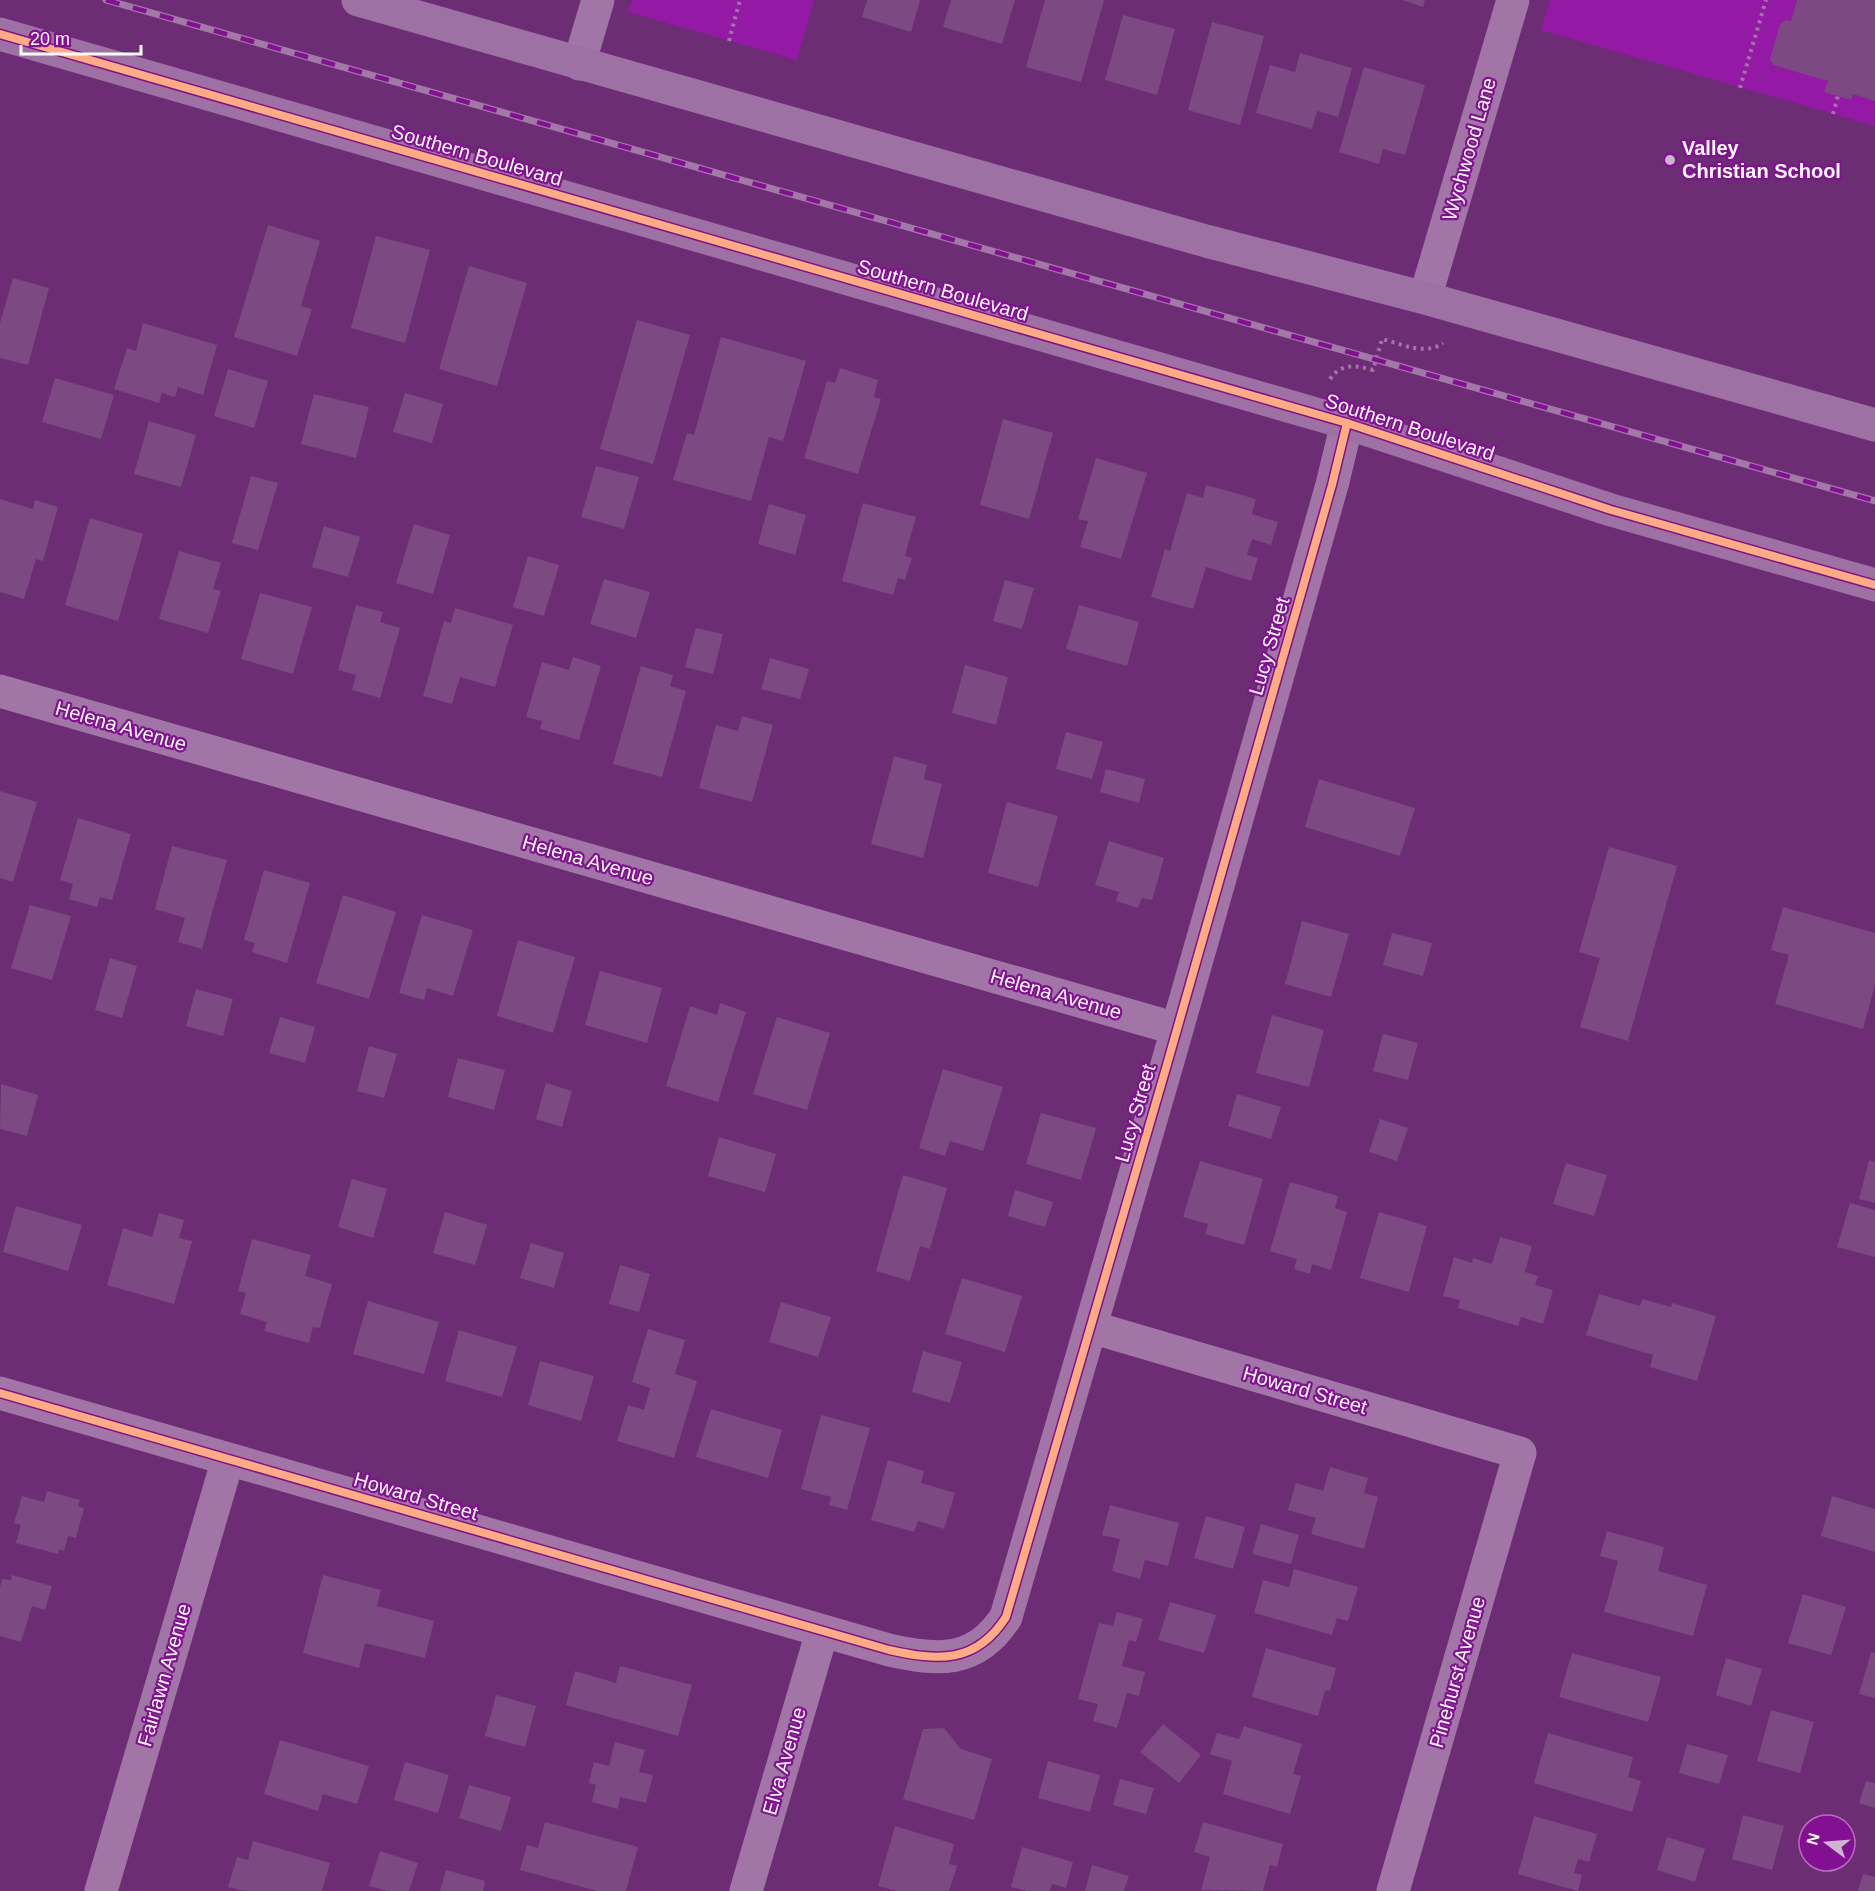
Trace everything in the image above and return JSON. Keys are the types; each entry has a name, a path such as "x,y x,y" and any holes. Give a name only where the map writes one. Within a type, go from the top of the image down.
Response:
{"street":[{"path":"358,0 1206,241 1425,298 1875,424"},
{"path":"579,64 598,0"},
{"name":"Wychwood Lane","path":"1425,298 1513,0"},
{"name":"Southern Boulevard","path":"0,34 1347,423 1611,510 1875,585"},
{"name":"Lucy Street","path":"822,1632 889,1650 926,1657 947,1657 963,1654 986,1641 997,1631 1006,1617 1177,1029 1332,485 1347,423"},
{"name":"Helena Avenue","path":"0,691 1177,1029"},
{"name":"Howard Street","path":"1091,1327 1520,1454"},
{"name":"Howard Street","path":"0,1393 822,1632"},
{"name":"Pinehurst Avenue","path":"1393,1891 1520,1454"},
{"name":"Fairlawn Avenue","path":"101,1891 228,1459"},
{"name":"Elva Avenue","path":"746,1891 822,1632"}],"path":[{"path":"729,40 740,0"},
{"path":"1740,88 1766,0"},
{"path":"1833,114 1838,96"},
{"path":"1338,370 1348,366 1358,366 1373,370 1382,339 1424,350 1436,348"}],"shaded area":[{"path":"632,0 814,0 797,60 628,12"},
{"path":"1550,0 1797,0 1791,21 1786,20 1780,24 1828,81 1825,92 1851,100 1853,94 1875,101 1875,126 1541,30"}],"building":[{"path":"867,0 920,0 911,32 862,17"},
{"path":"951,0 1015,0 1002,44 943,27"},
{"path":"1045,0 1104,0 1081,82 1026,67"},
{"path":"1402,0 1425,0 1423,7"},
{"path":"1797,0 1875,0 1875,101 1853,94 1851,100 1824,92 1828,81 1773,65 1770,59 1780,24 1786,20 1791,21"},
{"path":"1123,15 1175,29 1157,95 1105,80"},
{"path":"1212,22 1264,36 1240,125 1188,110"},
{"path":"1300,53 1352,68 1338,117 1317,111 1312,129 1256,113 1270,65 1295,72"},
{"path":"1364,67 1425,85 1405,155 1383,149 1379,164 1339,152"},
{"path":"268,225 320,241 301,306 312,309 297,356 234,337"},
{"path":"376,236 430,250 405,343 351,328"},
{"path":"469,266 527,283 497,386 439,369"},
{"path":"13,278 49,288 28,365 0,358 0,323"},
{"path":"637,320 690,335 653,464 600,449"},
{"path":"143,323 217,345 203,395 178,387 175,397 162,393 159,403 114,389 127,348 136,351"},
{"path":"721,337 806,361 783,441 769,437 751,501 673,480 687,433 694,435"},
{"path":"840,368 878,380 874,397 881,399 858,474 804,458 827,381 835,383"},
{"path":"228,369 268,381 254,428 214,416"},
{"path":"55,378 114,395 101,439 42,422"},
{"path":"405,393 443,404 432,443 393,432"},
{"path":"314,394 369,407 356,458 301,444"},
{"path":"1003,419 1053,433 1029,519 980,505"},
{"path":"149,421 196,435 181,487 134,474"},
{"path":"1096,458 1147,473 1121,559 1080,547 1088,521 1078,519"},
{"path":"596,466 639,477 624,529 581,517"},
{"path":"251,476 278,483 258,550 232,543"},
{"path":"1206,485 1256,499 1252,514 1278,522 1271,545 1252,539 1247,555 1258,558 1251,581 1206,567 1193,609 1151,597 1165,549 1170,551 1187,493 1203,498"},
{"path":"0,499 33,509 35,500 58,507 43,561 36,559 24,599 0,592"},
{"path":"863,503 916,517 905,556 912,558 905,580 898,578 893,595 842,581"},
{"path":"769,504 806,515 795,555 758,544"},
{"path":"90,518 143,534 118,621 65,605"},
{"path":"414,524 450,535 433,594 396,583"},
{"path":"324,526 360,537 348,577 312,567"},
{"path":"179,551 221,563 213,589 221,591 208,633 159,619"},
{"path":"528,556 559,565 544,616 513,607"},
{"path":"604,579 650,592 636,638 590,624"},
{"path":"1005,580 1034,588 1022,629 993,621"},
{"path":"260,593 312,607 293,674 241,659"},
{"path":"356,605 383,612 380,622 400,628 380,698 352,690 356,675 338,670"},
{"path":"1079,605 1139,622 1127,666 1066,649"},
{"path":"455,608 513,625 495,687 460,677 452,704 423,696 444,621 451,623"},
{"path":"696,628 723,634 713,674 685,667"},
{"path":"573,657 601,666 579,740 540,729 542,721 526,717 542,662 569,670"},
{"path":"770,658 809,669 800,699 761,689"},
{"path":"965,665 1008,677 996,725 952,713"},
{"path":"641,666 673,675 670,686 686,691 662,777 613,764"},
{"path":"742,716 773,725 752,802 699,788 716,725 738,731"},
{"path":"1066,732 1103,742 1092,779 1056,769"},
{"path":"894,756 927,765 924,779 942,784 923,858 871,844"},
{"path":"1106,769 1145,779 1139,803 1100,792"},
{"path":"1319,779 1415,808 1400,856 1305,827"},
{"path":"0,791 37,802 13,882 0,878"},
{"path":"1007,802 1058,816 1038,887 988,873"},
{"path":"78,818 131,834 112,900 100,897 97,907 69,899 73,884 60,880"},
{"path":"1109,841 1164,858 1152,900 1142,898 1138,908 1116,901 1119,892 1095,885"},
{"path":"172,846 227,860 202,949 178,942 185,918 155,909"},
{"path":"1609,847 1677,866 1628,1041 1580,1027 1600,958 1579,952"},
{"path":"264,870 310,883 287,963 252,952 255,943 244,940"},
{"path":"343,895 396,912 369,999 316,983"},
{"path":"30,905 71,916 52,980 11,968"},
{"path":"1783,907 1875,933 1875,985 1863,1029 1775,1004 1789,955 1771,950"},
{"path":"422,915 473,930 453,996 427,988 424,1000 399,993"},
{"path":"1302,921 1349,934 1331,997 1285,984"},
{"path":"1392,933 1432,943 1423,976 1383,965"},
{"path":"518,940 575,957 553,1033 497,1016"},
{"path":"110,958 137,966 122,1018 95,1010"},
{"path":"600,971 662,988 647,1043 585,1025"},
{"path":"196,989 233,999 223,1036 186,1026"},
{"path":"720,1003 746,1012 718,1102 666,1086 690,1006 717,1015"},
{"path":"1272,1015 1324,1030 1309,1087 1256,1073"},
{"path":"280,1017 315,1027 305,1063 269,1053"},
{"path":"777,1017 830,1033 807,1110 753,1094"},
{"path":"1383,1034 1418,1043 1408,1080 1373,1071"},
{"path":"369,1046 397,1054 384,1098 357,1091"},
{"path":"458,1058 505,1070 494,1110 448,1097"},
{"path":"943,1069 1003,1087 983,1151 950,1141 945,1156 919,1148"},
{"path":"546,1083 572,1091 562,1127 536,1119"},
{"path":"1,1084 38,1095 27,1136 0,1129"},
{"path":"1237,1094 1281,1107 1271,1139 1228,1126"},
{"path":"1041,1113 1096,1128 1081,1180 1026,1164"},
{"path":"1380,1119 1408,1128 1397,1161 1369,1152"},
{"path":"719,1137 776,1154 765,1192 708,1176"},
{"path":"1869,1160 1875,1162 1875,1203 1859,1199"},
{"path":"1200,1161 1263,1179 1244,1245 1205,1234 1208,1224 1183,1217"},
{"path":"1566,1163 1607,1175 1594,1216 1553,1204"},
{"path":"903,1175 947,1188 930,1249 920,1246 910,1281 876,1271"},
{"path":"352,1179 387,1189 373,1238 338,1227"},
{"path":"1290,1182 1338,1196 1335,1208 1347,1212 1331,1270 1312,1264 1310,1274 1294,1269 1297,1259 1270,1251"},
{"path":"1015,1190 1053,1202 1045,1227 1008,1216"},
{"path":"1850,1203 1875,1210 1875,1257 1837,1247"},
{"path":"16,1206 82,1225 68,1271 3,1252"},
{"path":"445,1212 487,1225 475,1265 433,1253"},
{"path":"1379,1212 1427,1226 1409,1292 1360,1278"},
{"path":"159,1213 184,1220 179,1238 192,1241 174,1304 107,1285 123,1228 152,1237"},
{"path":"1500,1237 1532,1246 1525,1272 1538,1276 1535,1285 1553,1290 1543,1324 1521,1317 1518,1326 1458,1308 1460,1300 1443,1296 1454,1257 1472,1263 1473,1258 1492,1264"},
{"path":"252,1239 311,1255 305,1276 332,1284 320,1328 313,1327 309,1343 264,1331 267,1322 240,1314 246,1293 238,1291"},
{"path":"531,1243 564,1253 554,1288 520,1278"},
{"path":"620,1265 650,1274 639,1312 609,1304"},
{"path":"962,1278 1022,1296 1005,1352 945,1334"},
{"path":"1599,1294 1640,1306 1642,1299 1671,1307 1672,1303 1716,1316 1697,1381 1650,1367 1653,1355 1586,1335"},
{"path":"368,1301 439,1322 424,1374 353,1354"},
{"path":"781,1302 831,1317 818,1357 769,1342"},
{"path":"648,1329 685,1340 675,1374 697,1381 674,1458 617,1441 628,1405 644,1410 650,1388 632,1382"},
{"path":"459,1330 517,1347 502,1397 445,1381"},
{"path":"923,1351 962,1362 950,1403 912,1392"},
{"path":"540,1361 594,1376 581,1421 528,1405"},
{"path":"711,1409 782,1430 768,1478 696,1457"},
{"path":"821,1415 870,1428 847,1510 829,1505 831,1497 801,1489"},
{"path":"888,1460 924,1471 921,1483 955,1493 944,1529 918,1521 914,1532 871,1520"},
{"path":"1330,1467 1368,1478 1364,1493 1378,1497 1364,1549 1311,1534 1316,1518 1288,1510 1296,1483 1323,1491"},
{"path":"47,1491 80,1500 78,1506 84,1508 76,1538 68,1536 64,1551 59,1549 58,1554 16,1543 21,1525 14,1523 22,1496 44,1502"},
{"path":"1832,1496 1875,1509 1875,1552 1821,1536"},
{"path":"1110,1505 1179,1523 1168,1566 1145,1560 1140,1579 1112,1571 1120,1539 1102,1535"},
{"path":"1206,1516 1245,1527 1233,1569 1194,1558"},
{"path":"1261,1524 1299,1535 1291,1564 1252,1554"},
{"path":"1607,1531 1664,1547 1658,1571 1707,1585 1693,1636 1604,1612 1618,1561 1600,1556"},
{"path":"1294,1569 1358,1587 1348,1621 1337,1618 1332,1635 1254,1613 1263,1580 1289,1587"},
{"path":"12,1575 52,1586 45,1610 32,1606 21,1642 0,1636 0,1587 2,1579 11,1580"},
{"path":"323,1575 381,1590 377,1606 434,1621 425,1658 365,1643 359,1668 303,1653"},
{"path":"1803,1594 1846,1607 1831,1655 1788,1643"},
{"path":"1170,1602 1216,1615 1204,1653 1158,1640"},
{"path":"1117,1612 1143,1619 1136,1642 1129,1640 1122,1666 1145,1672 1139,1696 1127,1693 1117,1728 1093,1721 1098,1704 1078,1699 1099,1623 1113,1626"},
{"path":"1266,1648 1336,1668 1330,1691 1325,1690 1318,1716 1252,1697"},
{"path":"1871,1652 1875,1653 1875,1698 1859,1694"},
{"path":"1572,1653 1661,1677 1648,1722 1559,1697"},
{"path":"1726,1658 1762,1669 1751,1706 1716,1695"},
{"path":"620,1666 692,1685 678,1736 566,1705 575,1671 616,1683"},
{"path":"496,1695 536,1706 525,1747 485,1736"},
{"path":"1771,1710 1814,1722 1800,1773 1757,1761"},
{"path":"1163,1724 1201,1755 1179,1783 1140,1752"},
{"path":"1244,1726 1302,1744 1293,1774 1301,1776 1290,1814 1223,1794 1232,1761 1210,1754 1217,1733 1239,1739"},
{"path":"944,1728 961,1749 992,1759 974,1820 903,1799 923,1729"},
{"path":"1548,1733 1633,1757 1628,1777 1641,1781 1632,1812 1534,1783"},
{"path":"280,1740 369,1766 357,1804 323,1794 318,1811 264,1794"},
{"path":"615,1742 645,1750 639,1772 653,1775 646,1803 620,1797 618,1809 592,1802 596,1785 589,1783 594,1762 609,1766"},
{"path":"1687,1744 1728,1755 1719,1784 1679,1773"},
{"path":"1048,1761 1100,1775 1090,1812 1038,1798"},
{"path":"405,1762 449,1775 438,1813 394,1800"},
{"path":"1120,1779 1154,1788 1146,1814 1113,1805"},
{"path":"1866,1781 1875,1783 1875,1808 1859,1803"},
{"path":"469,1785 511,1797 501,1831 459,1818"},
{"path":"1743,1815 1784,1826 1772,1870 1732,1859"},
{"path":"1534,1816 1597,1834 1589,1862 1578,1859 1574,1873 1582,1875 1578,1891 1518,1874"},
{"path":"545,1822 638,1847 626,1891 597,1891 520,1870 527,1845 538,1848"},
{"path":"1203,1822 1283,1844 1277,1867 1270,1865 1263,1891 1201,1890 1210,1857 1194,1852"},
{"path":"895,1826 954,1844 949,1864 957,1866 949,1891 896,1891 878,1886"},
{"path":"1667,1837 1705,1849 1695,1882 1657,1870"},
{"path":"253,1841 330,1863 322,1891 244,1891 228,1887 237,1857 248,1860"},
{"path":"1022,1847 1073,1862 1066,1888 1052,1884 1050,1891 1027,1891 1011,1887"},
{"path":"380,1851 418,1863 409,1891 387,1891 369,1886"},
{"path":"1092,1865 1129,1876 1124,1891 1085,1891"},
{"path":"446,1870 485,1881 483,1891 440,1891"},
{"path":"1863,1874 1875,1877 1875,1891 1858,1891"}],"railway":[{"path":"106,0 1875,501"}],"cycle path":[{"path":"0,34 1347,423 1611,510 1875,585"},
{"path":"0,1393 889,1650 940,1657 969,1651 982,1644 1006,1617 1166,1068 1332,485 1347,423"}],"place":[{"name":"Valley Christian School","path":"1670,160"}]}
